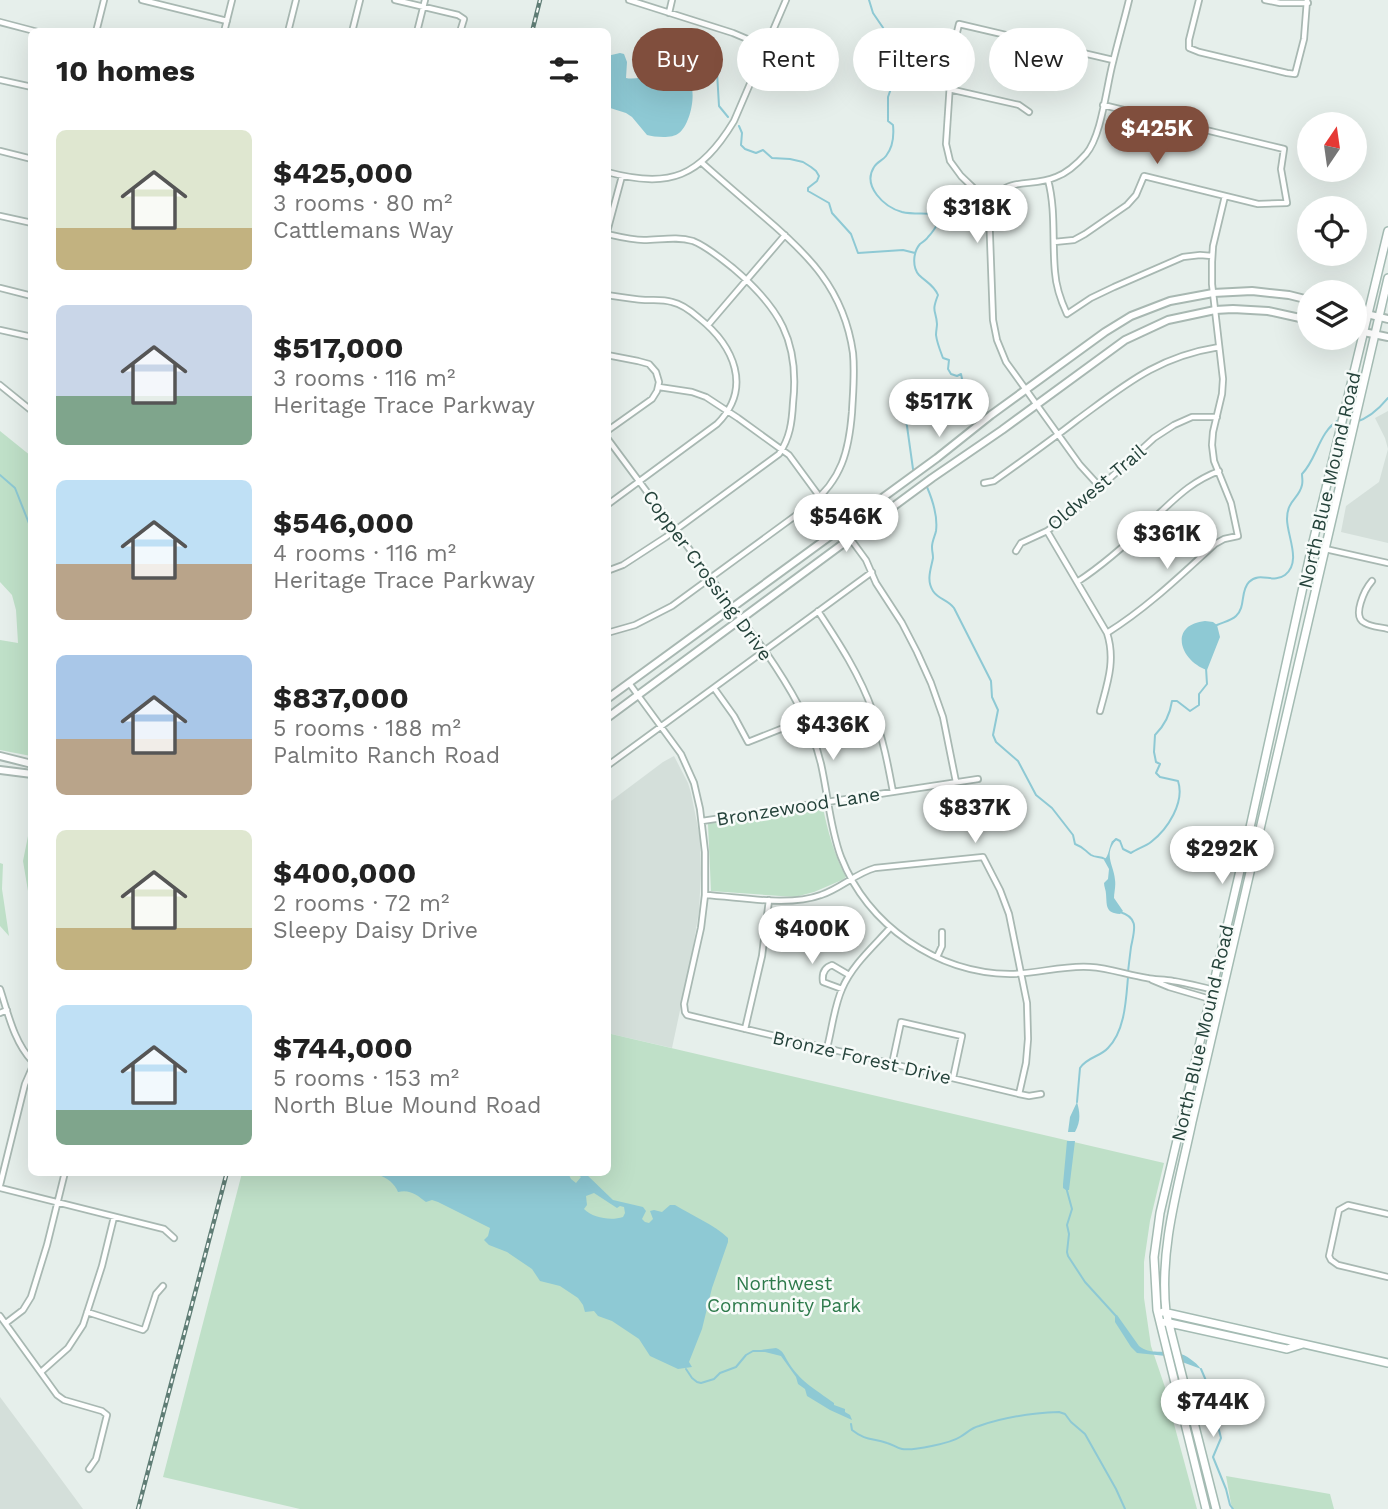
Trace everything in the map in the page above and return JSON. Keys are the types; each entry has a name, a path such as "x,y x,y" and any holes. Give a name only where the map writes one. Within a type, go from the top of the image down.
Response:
{"main road":[{"name":"North Blue Mound Road","path":"1367,319 1387,233"},
{"name":"North Blue Mound Road","path":"1216,1509 1166,1312 1164,1295 1168,1233 1388,278"},
{"name":"North Blue Mound Road","path":"1206,1509 1159,1321 1154,1257 1160,1213 1250,832 1312,546 1360,350"},
{"path":"1157,1310 1388,1363"},
{"path":"1159,1321 1287,1349 1303,1343"}],"street":[{"path":"97,28 104,0"},
{"path":"142,0 227,21"},
{"path":"226,28 232,0"},
{"path":"289,28 296,0"},
{"path":"353,28 360,0"},
{"path":"395,0 458,15 464,19 461,28"},
{"path":"418,28 425,0"},
{"path":"629,0 737,35"},
{"path":"668,13 672,0"},
{"path":"774,28 786,0"},
{"path":"1100,487 1080,465 1006,362 996,340 989,222 992,203 1005,187 1056,177 1073,167 1087,153 1096,135 1129,0"},
{"path":"1199,0 1189,48 1295,74 1304,39 1307,2 1280,3 1265,0"},
{"path":"0,22 28,29"},
{"path":"958,28 959,24 1113,60"},
{"path":"0,80 28,86"},
{"path":"611,173 645,180 683,173 701,162 723,139 747,91"},
{"path":"949,91 946,144 950,161 961,176 992,203"},
{"path":"958,91 1018,105 1029,112"},
{"path":"1054,242 1074,240 1127,205 1136,195 1144,176 1258,204 1287,203 1281,169 1284,149 1103,105"},
{"path":"0,151 28,158"},
{"path":"611,631 635,625 672,606 820,496 841,468 848,446 854,379 853,354 841,309 811,260 701,162"},
{"path":"611,218 622,176"},
{"path":"1048,179 1052,194 1055,275 1067,314 1091,298 1183,257 1212,256"},
{"path":"1107,633 1154,600 1215,544 1238,536 1231,503 1214,461 1212,445 1223,379 1213,293 1212,256 1225,196"},
{"path":"0,216 28,222"},
{"path":"611,234 636,240 679,239 709,249 747,280 774,310 785,331 793,356 795,384 789,436 774,458 676,530 623,565 611,570"},
{"path":"708,325 785,235"},
{"path":"0,288 28,295"},
{"path":"611,696 1105,332 1131,316 1170,301 1213,293 1252,291 1297,297"},
{"path":"611,296 672,302 686,308 722,340 733,363 735,388 728,411 717,424 611,502"},
{"path":"611,715 932,478 1138,333 1168,320 1216,310 1268,311 1297,317"},
{"path":"1368,315 1388,319"},
{"path":"0,330 28,336"},
{"path":"1367,333 1388,337"},
{"path":"984,482 995,481 1136,377 1164,362 1195,351 1219,347"},
{"path":"611,356 649,364 658,377 659,387 652,399 611,428"},
{"path":"0,385 28,408"},
{"path":"659,387 699,394 728,411 789,455 820,496 866,560 879,589 910,638 931,682 949,741 956,782"},
{"name":"Oldwest Trail","path":"1016,551 1021,543 1046,531 1074,511 1154,438 1192,417 1217,417"},
{"name":"Copper Crossing Drive","path":"611,443 788,685 806,719 818,755 843,863 865,899 890,928 937,957 964,968 1022,973 1081,967 1110,970 1210,999"},
{"path":"1077,582 1118,551 1193,482 1219,471"},
{"path":"1046,531 1107,633 1111,662 1100,711"},
{"path":"1312,546 1388,563"},
{"path":"611,763 872,572"},
{"path":"1372,581 1364,592 1359,618 1365,623 1388,629"},
{"path":"818,611 847,655 869,702 882,741 893,792"},
{"path":"629,683 681,754 690,774 702,821 705,895 790,901 813,898 837,889 875,868 983,857 1009,914 1022,973 1029,1026 1026,1063 1019,1094"},
{"path":"714,688 748,742 806,719"},
{"path":"0,756 28,763"},
{"path":"0,770 28,774"},
{"name":"Bronzewood Lane","path":"702,821 978,779"},
{"name":"Bronze Forest Drive","path":"705,895 701,928 684,1004 685,1012 691,1017 1019,1094 1041,1094"},
{"path":"746,1029 762,956 769,900"},
{"path":"827,1048 842,989 849,975 890,928"},
{"path":"937,957 942,946 942,932"},
{"path":"842,989 823,982 824,972 832,965 849,975"},
{"name":"Copper Crossing Drive","path":"1148,979 1170,980 1222,992"},
{"path":"0,989 21,1047 28,1056"},
{"path":"0,1013 7,1010"},
{"path":"892,1064 901,1022 962,1036 953,1078"},
{"path":"28,1077 0,1187 164,1230 174,1238"},
{"path":"6,1324 23,1310 32,1297 64,1176"},
{"path":"1388,1214 1344,1206 1339,1210 1329,1253 1331,1260 1338,1265 1388,1277"},
{"path":"41,1372 62,1355 83,1325 114,1217"},
{"path":"87,1312 143,1330 156,1294 163,1286"},
{"path":"0,1316 57,1395 107,1415 96,1458 89,1469"}],"shaded area":[{"path":"1388,411 1388,449 1375,418"},
{"path":"1388,449 1388,543 1341,532 1346,506 1379,482"},
{"path":"674,756 688,783 700,838 699,911 672,1048 611,1034 611,801"},
{"path":"0,1397 41,1452 83,1509 0,1509"}],"green space":[{"path":"0,431 28,454 28,755 0,750 0,640 18,643 16,610 12,595 0,582"},
{"path":"823,808 832,843 846,877 842,880 795,897 711,891 708,824"},
{"path":"28,836 28,891 23,861"},
{"path":"0,863 3,864 2,889 9,936 0,926"},
{"name":"Northwest Community Park","path":"611,1034 1164,1163 1150,1221 1144,1262 1144,1298 1151,1346 1171,1405 1197,1509 300,1509 163,1477 241,1176 611,1176"},
{"path":"1226,1476 1330,1494 1334,1509 1232,1509"}],"water":[{"path":"620,53 624,54 627,62 626,78 632,78 632,91 693,91 687,121 679,133 668,137 647,135 632,117 611,108 611,55"},
{"path":"1205,621 1217,625 1220,637 1207,670 1190,659 1182,644 1186,629"},
{"path":"1116,840 1110,850 1110,860 1115,882 1114,898 1123,911 1120,914 1108,908 1104,883 1108,879 1109,869 1104,860 1112,841"},
{"path":"1077,1102 1078,1124 1075,1132 1068,1132 1070,1117"},
{"path":"1067,1141 1075,1141 1069,1190 1063,1188"},
{"path":"381,1176 570,1176 576,1183 580,1176 588,1176 613,1200 643,1207 646,1211 642,1219 645,1222 649,1223 653,1219 650,1211 662,1212 670,1205 675,1205 710,1224 728,1238 728,1242 712,1288 702,1329 689,1362 692,1367 678,1369 650,1356 639,1339 612,1321 598,1316 594,1311 585,1312 578,1298 560,1286 540,1281 532,1269 507,1252 489,1245 484,1240 490,1228 438,1202 426,1202 410,1192 398,1192","holes":["594,1193 617,1208 624,1207 623,1217 613,1219 597,1217 584,1209 587,1205 586,1196"]},
{"path":"1117,1315 1143,1349 1181,1354 1194,1361 1201,1369 1166,1356 1137,1353 1115,1322"},
{"path":"776,1348 783,1352 802,1379 834,1405 845,1409 852,1420 807,1396 805,1389 798,1384 781,1356 761,1350"}],"waterway":[{"path":"869,0 873,13 895,41 902,68 901,76 896,75 888,97 888,121 893,125 892,145 886,156 874,167 871,181 877,195 888,206 907,213 940,215 934,230 918,247 914,264 919,275 938,295 934,308 938,344 943,358 949,360 948,369 951,374 961,374 962,379 955,393 938,410 916,412 906,419 913,469"},
{"path":"718,91 719,106 728,117"},
{"path":"739,126 742,133 741,145 745,149 756,153 763,150 772,158 803,162 816,171 819,176 808,191 829,203 832,213 851,234 858,253 903,250 915,253"},
{"path":"1356,422 1374,413 1388,398"},
{"path":"1217,625 1232,619 1239,612 1249,582 1258,578 1280,577 1290,570 1293,556 1287,519 1289,508 1300,490 1302,474 1322,438 1339,420"},
{"path":"0,475 15,488 28,521"},
{"path":"927,487 936,520 932,545 931,587 935,594 954,608 991,681 992,697 998,710 993,735 996,742 1018,761 1036,795 1052,808 1073,835 1075,844 1091,855 1105,859"},
{"path":"1114,841 1120,841 1123,849 1131,853 1157,837 1174,814 1180,789 1178,781 1160,777 1156,773 1160,764 1156,762 1154,752 1155,735 1166,720 1172,701 1177,701 1190,711 1199,705 1199,694 1207,684 1206,668"},
{"path":"1120,912 1131,918 1134,926 1128,972"},
{"path":"1077,1102 1080,1068 1105,1051 1118,1033 1124,1015 1128,977"},
{"path":"1066,1187 1072,1209 1067,1225 1068,1256 1085,1282 1116,1316"},
{"path":"686,1369 692,1378 701,1383 736,1367 753,1351 765,1351"},
{"path":"1201,1369 1221,1438 1213,1457 1233,1509"},
{"path":"851,1424 852,1430 861,1436 907,1449 949,1442 976,1427 999,1420 1028,1414 1059,1412 1065,1414 1085,1434 1125,1509"}],"railway":[{"path":"533,28 540,0"},
{"path":"138,1509 226,1176"}]}
